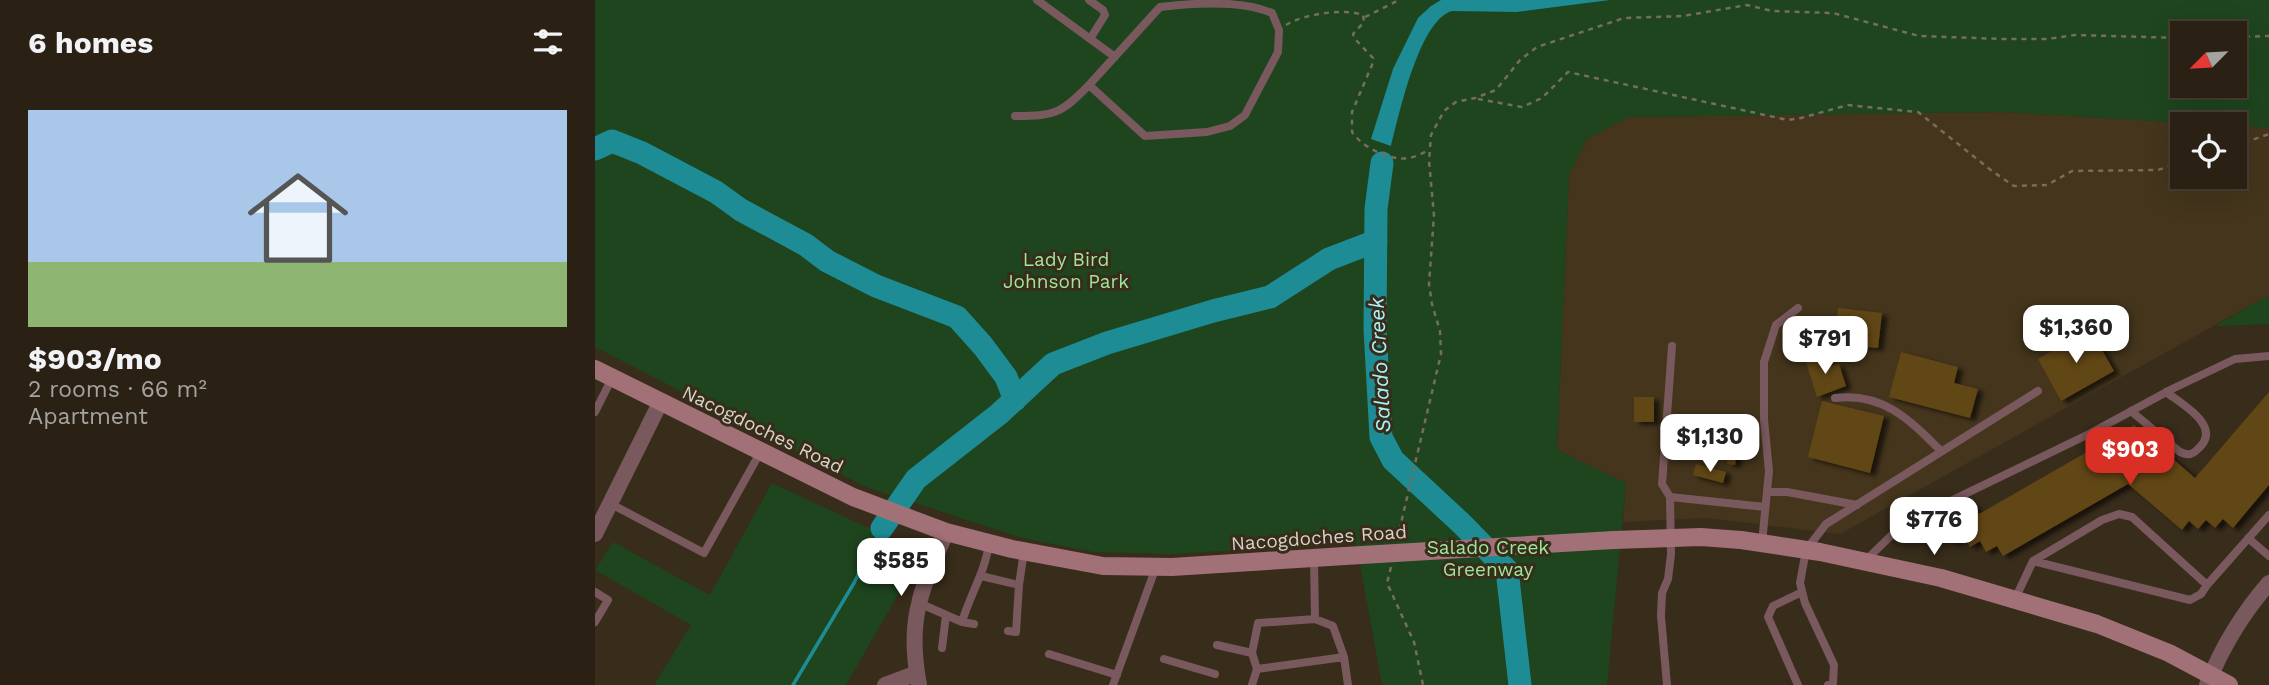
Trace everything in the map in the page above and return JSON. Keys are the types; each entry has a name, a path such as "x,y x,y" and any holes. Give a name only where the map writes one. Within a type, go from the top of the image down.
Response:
{"main road":[{"name":"Nacogdoches Road","path":"595,369 853,497 946,533 1024,551 1103,566 1156,567 1614,540 1701,537 1762,543 1865,561 1941,578 2015,599 2097,624 2169,653 2209,680 2229,685"}],"street":[{"path":"595,534 661,401"},
{"path":"885,685 918,679 915,630 919,603 946,533"},
{"path":"2209,680 2245,612 2269,583"}],"lane":[{"path":"1037,0 1115,57"},
{"path":"1089,0 1101,8 1105,15 1090,39"},
{"path":"1014,116 1045,116 1069,106 1160,7 1199,2 1261,8 1272,13 1279,30 1278,52 1245,115 1230,126 1207,132 1145,136 1089,85"},
{"path":"1762,543 1769,471 1764,420 1764,362 1776,325 1798,309"},
{"path":"1667,685 1661,616 1662,593 1668,579 1671,554 1670,497 1662,484 1672,346"},
{"path":"1865,561 1903,524 2235,359 2269,356"},
{"path":"595,412 613,378"},
{"path":"1828,685 1833,683 1834,665 1805,603 1800,583 1806,550 1826,524 2038,391"},
{"path":"2131,411 2180,452 2193,454 2204,443 2207,432 2195,415 2166,392"},
{"path":"1835,398 1851,397 1886,405 1911,421 1941,452"},
{"path":"611,504 705,553 761,451"},
{"path":"1767,492 1787,492 1857,505"},
{"path":"1670,497 1765,507"},
{"path":"2015,599 2033,561 2102,520 2119,514 2132,517 2207,585"},
{"path":"2033,561 2190,600 2201,594 2269,515"},
{"path":"2248,538 2269,556"},
{"path":"962,622 970,595 981,576 989,543"},
{"path":"1008,631 1016,632 1024,551"},
{"path":"1314,558 1315,619"},
{"path":"1114,685 1156,567"},
{"path":"981,576 999,583 1020,585"},
{"path":"1798,685 1768,617 1773,606 1802,592"},
{"path":"595,593 608,600 595,622"},
{"path":"919,603 962,622 974,624"},
{"path":"942,648 946,615"},
{"path":"1252,685 1257,669 1252,653 1258,623 1315,619 1333,626 1344,657 1348,685"},
{"path":"1217,645 1252,653"},
{"path":"1049,654 1117,675"},
{"path":"1257,669 1344,657"},
{"path":"1164,659 1215,674"}],"path":[{"path":"1399,0 1364,18 1364,22 1353,34 1373,58 1352,112 1352,132 1364,145 1387,155 1408,159 1429,150"},
{"path":"1397,542 1441,342 1429,284 1434,215 1429,150 1431,135 1444,111 1456,103 1496,90 1520,60 1537,47 1624,18 1683,16 1747,5 1772,11 1833,13 1919,36 2004,39 2075,35 2170,38"},
{"path":"1279,30 1296,19 1338,12 1354,12 1364,18"},
{"path":"2247,37 2269,36"},
{"path":"1475,98 1522,107 1542,98 1568,72 1788,120 1848,105 1918,112 1991,171 2014,186 2047,186 2072,171 2158,170 2170,166"},
{"path":"2247,142 2269,134"},
{"path":"1393,555 1387,583 1414,642 1423,685"}],"shaded area":[{"path":"2003,112 2170,122 2170,189 2247,189 2247,127 2269,128 2269,295 1840,534 1707,518 1623,522 1626,483 1557,450 1569,175 1587,139 1628,117"}],"green space":[{"name":"Lady Bird Johnson Park","path":"595,0 2269,0 2269,128 2247,127 2247,112 2170,112 2170,122 2003,112 1629,117 1587,139 1569,175 1557,450 1626,483 1607,685 1382,685 1356,543 1173,554 1094,552 1022,538 866,487 595,347"},
{"path":"2269,295 2269,324 2215,326"},
{"path":"772,483 922,553 846,685 654,685 691,625 595,570 613,542 710,595"}],"water":[{"path":"1441,0 1610,0 1517,12 1452,11 1440,18 1420,49 1391,146 1371,139 1393,69 1418,18"}],"building":[{"path":"1838,308 1882,313 1878,348 1834,344"},
{"path":"2090,329 2114,371 2061,401 2038,359"},
{"path":"1901,352 1958,367 1954,383 1978,389 1970,418 1889,397"},
{"path":"1822,354 1826,368 1839,364 1846,386 1817,397 1805,359"},
{"path":"2269,392 2269,485 2233,528 2223,519 2215,528 2206,520 2198,529 2189,521 2182,530 2128,484 2003,556 1997,546 1986,552 1980,541 1970,547 1964,536 1953,542 1942,522 1973,504 1979,514 2134,425 2195,478"},
{"path":"1634,397 1654,397 1654,422 1634,422"},
{"path":"1822,401 1884,416 1870,473 1808,457"},
{"path":"1732,429 1740,430 1735,465 1727,464"},
{"path":"1696,464 1726,472 1723,483 1693,475"}],"waterway":[{"path":"595,149 612,141 642,153 716,192 741,210 806,245 827,261 876,286 957,317 1006,377 1015,400"},
{"name":"Salado Creek","path":"1382,163 1376,209 1375,329 1381,437 1393,460 1507,570 1520,685"},
{"path":"882,528 916,479 999,414 1053,364 1107,343 1270,297 1329,259 1376,241"},
{"path":"793,685 854,583 882,528"}],"park label":[{"name":"Salado Creek Greenway","path":"1488,558"}]}
